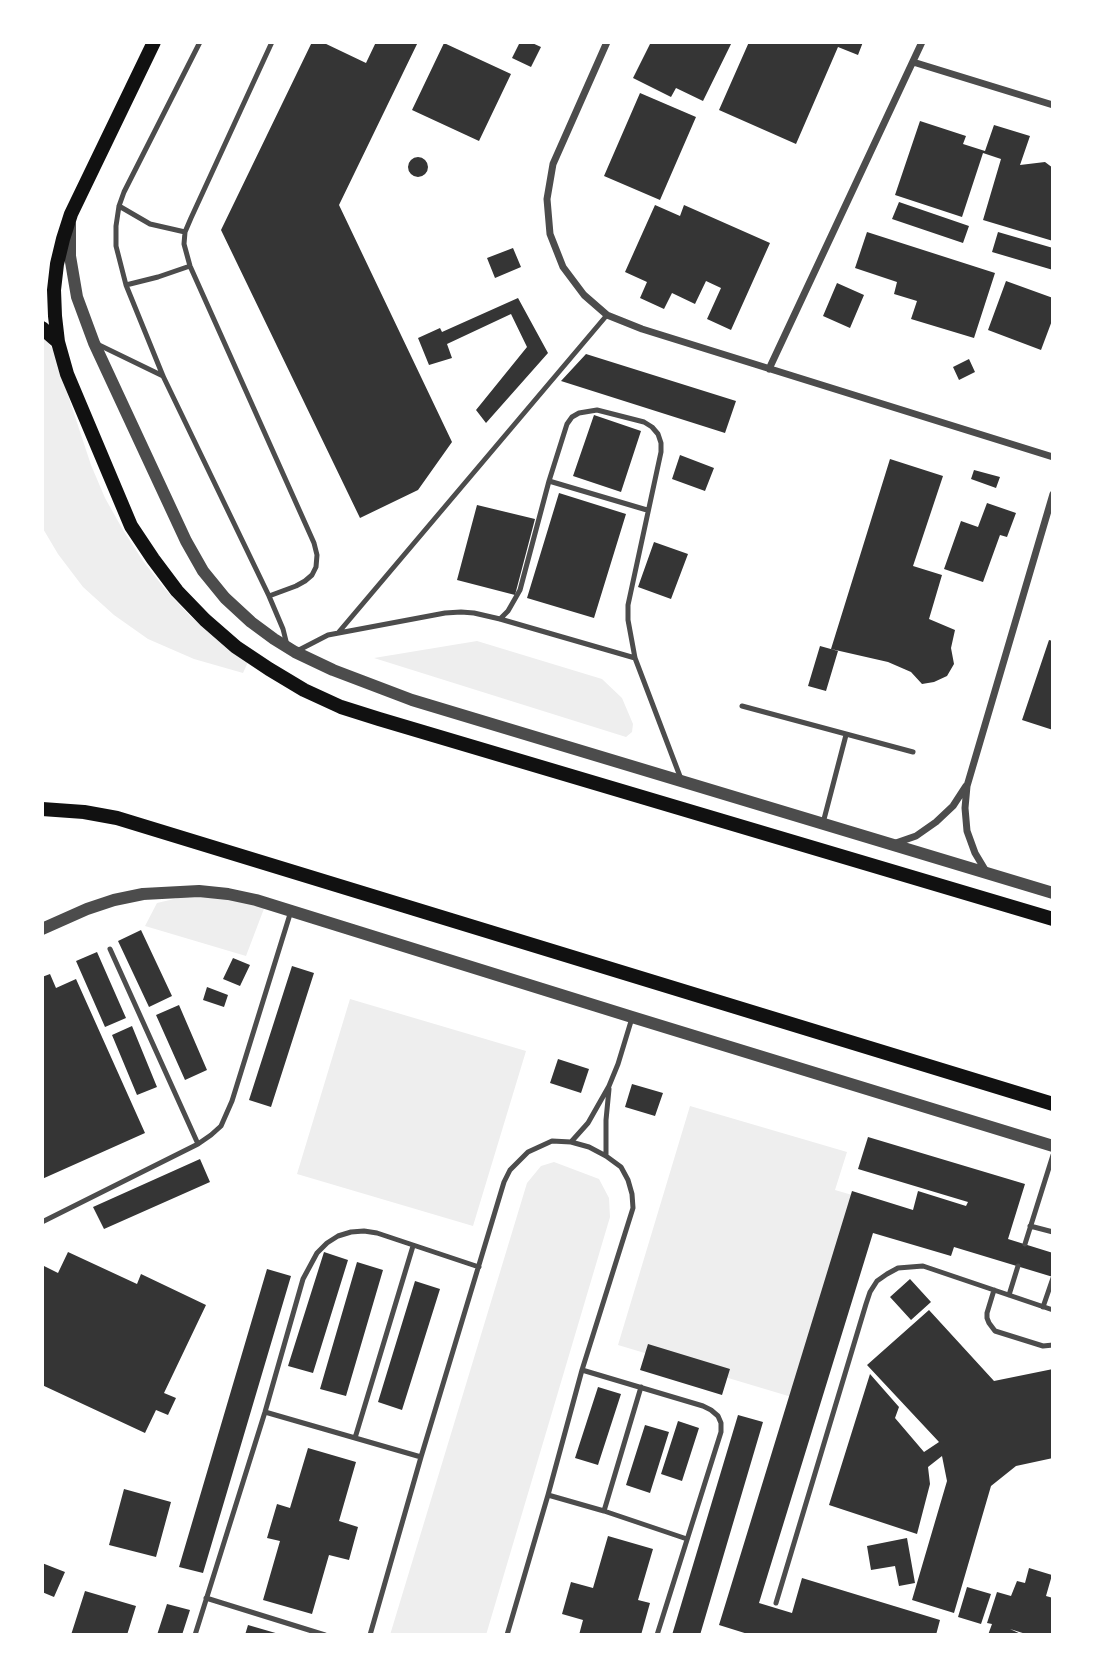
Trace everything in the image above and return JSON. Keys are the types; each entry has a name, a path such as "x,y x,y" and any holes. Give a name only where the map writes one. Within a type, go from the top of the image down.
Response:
{"main road":[{"path":"154,42 71,214 57,264 55,316 58,342 74,390 131,526 177,591 205,620 236,647 269,670 341,707 1053,919"},
{"path":"42,328 58,342"},
{"path":"42,809 117,818 1053,1104"}],"street":[{"path":"607,42 553,164 547,199 550,234 563,267 584,295 607,315 642,329 1053,457"},
{"path":"769,369 922,42"},
{"path":"913,62 1053,105"},
{"path":"71,214 70,246 77,297 94,343 186,541 203,571 225,598 251,622 291,650 358,681 412,700 1053,893"},
{"path":"987,873 975,853 967,831 967,786 1053,494"},
{"path":"893,844 916,836 936,822 953,806 967,786"},
{"path":"42,929 87,909 142,894 199,891 256,900 1053,1146"}],"lane":[{"path":"200,42 124,192 116,226 116,246 126,285 163,376 269,596 291,650 338,633 461,612 500,619 635,658"},
{"path":"269,596 305,581 312,575 317,555 190,266 184,244 185,232 272,42"},
{"path":"119,206 150,224 185,232"},
{"path":"126,285 190,266"},
{"path":"338,633 607,315"},
{"path":"94,343 163,376"},
{"path":"500,619 520,590 567,424 572,417 597,410 644,422 658,434 661,452 628,605 628,620 635,658 682,782"},
{"path":"550,481 648,510"},
{"path":"742,706 914,752"},
{"path":"823,823 846,735"},
{"path":"42,1222 198,1144 221,1126 291,911"},
{"path":"110,949 198,1144"},
{"path":"571,1142 588,1124 609,1086 632,1017"},
{"path":"606,1156 609,1086"},
{"path":"370,1635 504,1182 510,1170 528,1152 552,1141 571,1142 589,1147 621,1167 628,1180 633,1208 582,1370 507,1635"},
{"path":"1025,1244 1053,1155"},
{"path":"1030,1226 1053,1233"},
{"path":"195,1635 265,1412 303,1279 317,1253 338,1236 364,1231 479,1268"},
{"path":"355,1438 413,1246"},
{"path":"776,1603 866,1304 877,1281 898,1268 923,1266 1053,1310"},
{"path":"1009,1295 1018,1266"},
{"path":"1043,1307 1053,1278"},
{"path":"995,1290 987,1313 989,1323 995,1331 1043,1346 1053,1345"},
{"path":"582,1370 711,1410 721,1423 722,1432 657,1635"},
{"path":"604,1511 641,1387"},
{"path":"265,1412 421,1457"},
{"path":"548,1495 687,1539"},
{"path":"206,1598 325,1635"}],"shaded area":[{"path":"42,333 53,350 91,465 123,530 143,561 190,616 248,662 243,673 194,659 148,639 114,615 83,587 42,527"},
{"path":"477,641 602,679 622,698 633,724 632,732 626,737 374,658"},
{"path":"218,895 265,906 246,956 145,926 157,903 187,896"},
{"path":"350,999 526,1051 473,1226 297,1174"},
{"path":"690,1106 847,1152 835,1190 866,1199 805,1401 618,1345"},
{"path":"554,1162 599,1179 609,1198 610,1217 486,1635 390,1635 527,1183 541,1166"}],"building":[{"path":"312,42 322,42 366,63 376,42 418,42 339,205 452,442 418,490 360,518 221,230"},
{"path":"520,42 530,42 541,47 531,67 512,58"},
{"path":"651,42 732,42 703,101 676,88 671,97 633,78"},
{"path":"749,42 863,42 858,55 838,47 796,144 719,110"},
{"path":"444,43 511,74 479,141 412,110"},
{"path":"640,93 696,117 660,200 604,176"},
{"path":"920,121 966,136 963,144 985,151 994,125 1030,136 1020,165 1045,162 1053,168 1053,241 983,220 1001,159 983,153 962,217 895,195"},
{"path":"418,157 425,160 428,167 425,174 418,177 411,174 408,167 411,160"},
{"path":"899,202 969,226 963,243 892,219"},
{"path":"655,205 680,216 684,205 770,243 731,330 707,319 721,288 706,281 695,304 672,293 664,309 640,298 647,282 625,272"},
{"path":"867,232 995,273 974,338 911,319 917,301 894,294 897,282 855,268"},
{"path":"998,232 1053,248 1053,270 992,252"},
{"path":"513,248 521,267 495,278 487,258"},
{"path":"1006,281 1053,298 1053,318 1041,350 988,330"},
{"path":"837,283 864,295 850,328 823,316"},
{"path":"518,298 548,353 486,423 476,410 527,347 511,314 447,344 452,358 429,365 418,338 440,328 442,332"},
{"path":"586,354 736,401 725,433 561,381"},
{"path":"969,359 975,372 959,380 953,367"},
{"path":"594,415 641,431 621,492 573,476"},
{"path":"680,455 714,468 705,491 672,479"},
{"path":"890,459 943,476 913,566 942,575 929,619 955,630 951,648 954,664 947,676 934,682 922,684 911,672 888,662 831,649"},
{"path":"974,470 1000,477 996,488 971,479"},
{"path":"559,493 626,514 594,618 527,598"},
{"path":"987,503 1016,513 1007,537 1000,535 983,582 944,569 961,521 978,527"},
{"path":"477,505 535,519 515,595 457,580"},
{"path":"654,542 688,554 671,599 638,587"},
{"path":"1049,640 1053,641 1053,730 1022,720"},
{"path":"820,646 838,651 826,691 808,686"},
{"path":"141,930 172,996 149,1007 118,941"},
{"path":"97,952 126,1018 105,1027 76,961"},
{"path":"233,958 250,965 240,986 223,979"},
{"path":"292,966 314,973 271,1107 249,1100"},
{"path":"50,974 56,988 76,979 145,1133 42,1179 42,977"},
{"path":"207,987 228,995 224,1007 203,1000"},
{"path":"179,1005 207,1070 185,1080 156,1015"},
{"path":"132,1026 157,1087 137,1095 112,1035"},
{"path":"558,1059 589,1069 581,1093 550,1083"},
{"path":"632,1084 663,1093 655,1116 625,1107"},
{"path":"868,1137 1025,1184 1008,1239 1053,1253 1053,1277 954,1247 951,1256 873,1233 759,1603 792,1613 802,1578 940,1620 936,1635 751,1635 719,1625 852,1191 913,1210 918,1191 966,1206 968,1202 858,1169"},
{"path":"200,1159 210,1182 104,1229 93,1207"},
{"path":"68,1252 137,1284 141,1274 206,1305 164,1393 176,1398 168,1415 156,1410 145,1433 42,1385 42,1265 58,1273"},
{"path":"324,1252 348,1260 313,1373 288,1366"},
{"path":"357,1262 383,1270 346,1396 320,1389"},
{"path":"267,1269 291,1276 203,1573 179,1567"},
{"path":"910,1279 931,1302 911,1320 890,1297"},
{"path":"415,1281 440,1289 402,1410 378,1402"},
{"path":"929,1310 994,1381 1053,1369 1053,1458 1016,1466 991,1486 954,1613 912,1600 947,1481 942,1456 928,1467 930,1484 917,1534 829,1505 870,1374 899,1407 895,1418 924,1452 939,1442 867,1365"},
{"path":"648,1344 730,1369 722,1395 640,1370"},
{"path":"598,1387 621,1394 598,1465 575,1458"},
{"path":"738,1415 763,1422 700,1635 672,1635"},
{"path":"678,1421 699,1428 682,1481 661,1474"},
{"path":"645,1425 669,1432 650,1493 626,1485"},
{"path":"308,1448 356,1462 339,1521 358,1527 349,1560 329,1555 312,1614 263,1600 280,1541 267,1538 277,1504 290,1508"},
{"path":"124,1489 171,1502 156,1557 109,1545"},
{"path":"608,1536 653,1549 638,1600 650,1603 641,1635 579,1635 583,1620 562,1614 571,1582 593,1588"},
{"path":"907,1538 915,1583 899,1586 895,1566 871,1570 867,1546"},
{"path":"42,1563 65,1572 54,1597 42,1592"},
{"path":"1029,1568 1052,1575 1046,1596 1053,1598 1053,1635 1029,1635 1010,1629 1023,1635 988,1635 992,1624 987,1623 997,1592 1011,1596 1017,1581 1025,1583"},
{"path":"967,1587 991,1594 981,1624 958,1617"},
{"path":"85,1591 136,1606 127,1635 71,1635"},
{"path":"167,1604 190,1610 182,1635 157,1635"},
{"path":"248,1625 279,1634 279,1635 245,1635"}]}
